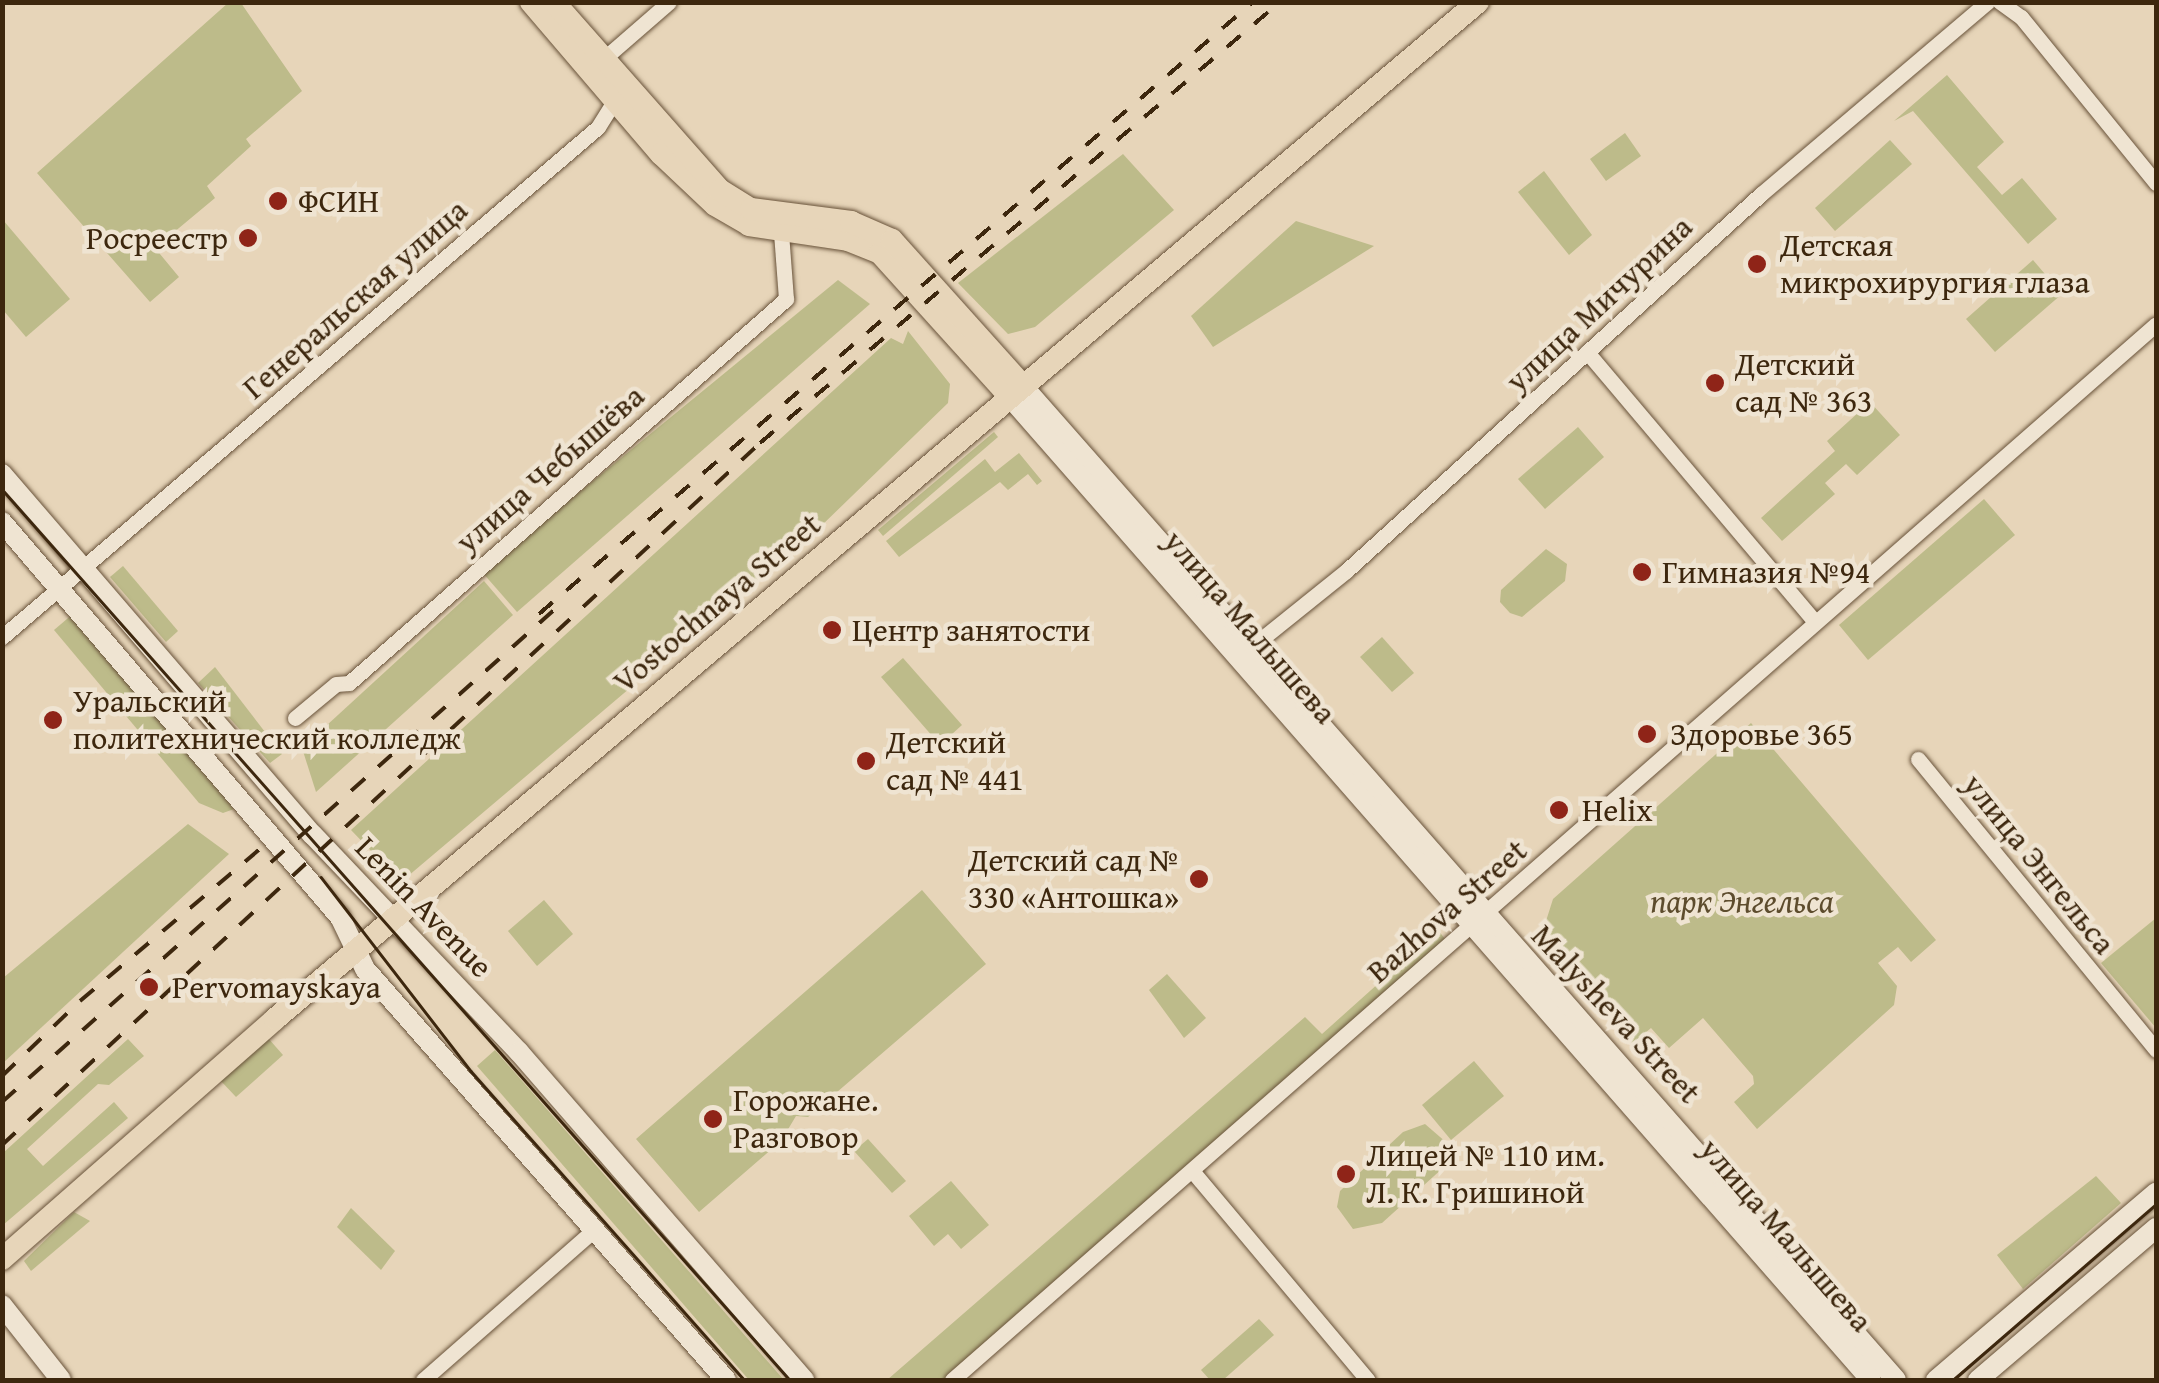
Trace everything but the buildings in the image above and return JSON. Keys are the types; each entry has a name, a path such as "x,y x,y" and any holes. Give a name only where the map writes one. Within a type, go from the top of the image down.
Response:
{"main road":[{"name":"улица Малышева","path":"531,2 596,65 618,78 701,172 737,201 764,212 851,222 892,240 1015,390 1870,1380"},
{"path":"554,2 596,65"},
{"name":"Vostochnaya Street","path":"2,1259 394,917 1478,2"},
{"name":"улица Малышева","path":"596,65 617,104 715,205 749,225 848,240 880,253 1015,390"},
{"path":"1015,390 1249,649"},
{"name":"Lenin Avenue","path":"2,474 314,835 394,917 804,1380"},
{"name":"Lenin Avenue","path":"2,522 340,916 356,952 726,1380"},
{"name":"улица Малышева","path":"1249,649 1478,922"},
{"name":"Malysheva Street","path":"1478,922 1896,1380"},
{"path":"1936,1380 2156,1193"},
{"path":"1978,1380 2156,1228"},
{"path":"2,1305 61,1380"}],"street":[{"path":"596,65 669,2"},
{"name":"улица Мичурина","path":"1249,649 1346,571 1587,352 1987,2"},
{"path":"2000,2 2021,17 2156,183"},
{"path":"617,104 618,78"},
{"name":"Генеральская улица","path":"2,637 617,104"},
{"name":"улица Чебышёва","path":"295,718 336,684 349,683 786,299 781,232"},
{"name":"Bazhova Street","path":"952,1380 1194,1173 2156,324"},
{"path":"1587,352 1815,622"},
{"name":"улица Энгельса","path":"1918,759 2156,1050"},
{"path":"1194,1173 1368,1380"},
{"path":"423,1380 596,1228"}],"green space":[{"path":"228,3 241,3 302,91 246,139 251,146 207,186 215,198 155,248 179,277 150,302 37,173"},
{"path":"1947,75 2004,142 1977,167 2002,195 2022,178 2057,219 2028,244 1913,111 1894,121"},
{"path":"1625,133 1641,156 1606,181 1590,159"},
{"path":"1890,140 1912,164 1835,231 1815,208"},
{"path":"1123,154 1174,210 1035,327 1008,334 958,283"},
{"path":"1544,171 1592,235 1569,255 1518,192"},
{"path":"3,220 70,299 26,337 3,310"},
{"path":"1296,221 1374,246 1213,347 1191,316"},
{"path":"2033,260 2062,294 1995,352 1966,319"},
{"path":"838,280 870,304 517,612 482,572"},
{"path":"908,331 950,384 948,403 819,528 401,882 351,830 891,338 903,344"},
{"path":"1870,402 1900,435 1857,475 1846,464 1825,483 1835,494 1782,541 1761,518 1835,451 1827,441"},
{"path":"1578,427 1604,457 1545,509 1518,479"},
{"path":"994,432 998,437 883,536 878,530"},
{"path":"1019,453 1042,481 1037,485 1028,474 1008,490 1000,482 899,557 886,541 985,459 995,472"},
{"path":"1984,499 2015,535 1868,660 1839,625"},
{"path":"1546,549 1567,564 1565,581 1522,617 1510,613 1500,602 1501,590"},
{"path":"123,566 178,631 166,642 110,577"},
{"path":"484,581 513,615 316,792 302,748"},
{"path":"74,613 234,809 223,813 199,803 54,630"},
{"path":"1382,637 1414,673 1392,692 1360,657"},
{"path":"903,658 962,725 940,745 881,677"},
{"path":"215,667 282,754 270,763 198,683"},
{"name":"парк Энгельса","path":"1751,723 1936,940 1911,962 1898,947 1878,963 1897,986 1894,1005 1757,1129 1734,1102 1754,1084 1753,1076 1703,1018 1669,1048 1651,1028 1632,1044 1540,940 1553,899"},
{"path":"188,824 229,854 3,1063 3,978"},
{"path":"922,890 986,964 808,1117 796,1116 781,1141 699,1212 636,1139"},
{"path":"544,900 573,934 537,966 508,931"},
{"path":"2156,918 2156,1028 2101,963"},
{"path":"1438,930 1445,939 945,1380 887,1380 1305,1017 1322,1034"},
{"path":"1167,974 1206,1018 1184,1038 1149,990"},
{"path":"268,1038 283,1055 236,1097 220,1080"},
{"path":"128,1039 144,1056 109,1085 98,1084 27,1149 43,1166 114,1102 128,1118 3,1225 3,1153"},
{"path":"495,1050 784,1380 749,1380 477,1066"},
{"path":"1474,1061 1504,1096 1451,1140 1422,1105"},
{"path":"1425,1124 1447,1143 1444,1167 1382,1223 1353,1229 1337,1207 1340,1191 1403,1132"},
{"path":"868,1139 906,1181 892,1193 854,1151"},
{"path":"2096,1176 2121,1203 2023,1289 1997,1255"},
{"path":"951,1181 989,1225 961,1249 948,1234 934,1246 909,1216"},
{"path":"351,1208 395,1251 381,1270 337,1227"},
{"path":"74,1212 90,1221 31,1271 24,1261"},
{"path":"1259,1319 1274,1335 1223,1380 1210,1380 1201,1370"}],"tram line":[{"path":"2,489 790,1380"},
{"path":"321,877 471,1071 744,1380"},
{"path":"1953,1380 2156,1204"}],"railway":[{"path":"539,614 1253,2"},
{"path":"2,1145 760,443 1280,2"},
{"path":"2,1102 554,610"},
{"path":"2,1076 80,1001 261,848"}],"place":[{"name":"ФСИН","path":"278,201"},
{"name":"Росреестр","path":"248,238"},
{"name":"Детская микрохирургия глаза","path":"1757,264"},
{"name":"Детский сад № 363","path":"1715,383"},
{"name":"Гимназия №94","path":"1642,572"},
{"name":"Центр занятости","path":"832,630"},
{"name":"Уральский политехнический колледж","path":"53,720"},
{"name":"Здоровье 365","path":"1647,734"},
{"name":"Детский сад № 441","path":"866,761"},
{"name":"Helix","path":"1559,810"},
{"name":"Детский сад № 330 «Антошка»","path":"1199,879"},
{"name":"Pervomayskaya","path":"149,987"},
{"name":"Горожане. Разговор","path":"713,1119"},
{"name":"Лицей № 110 им. Л. К. Гришиной","path":"1346,1174"}]}
